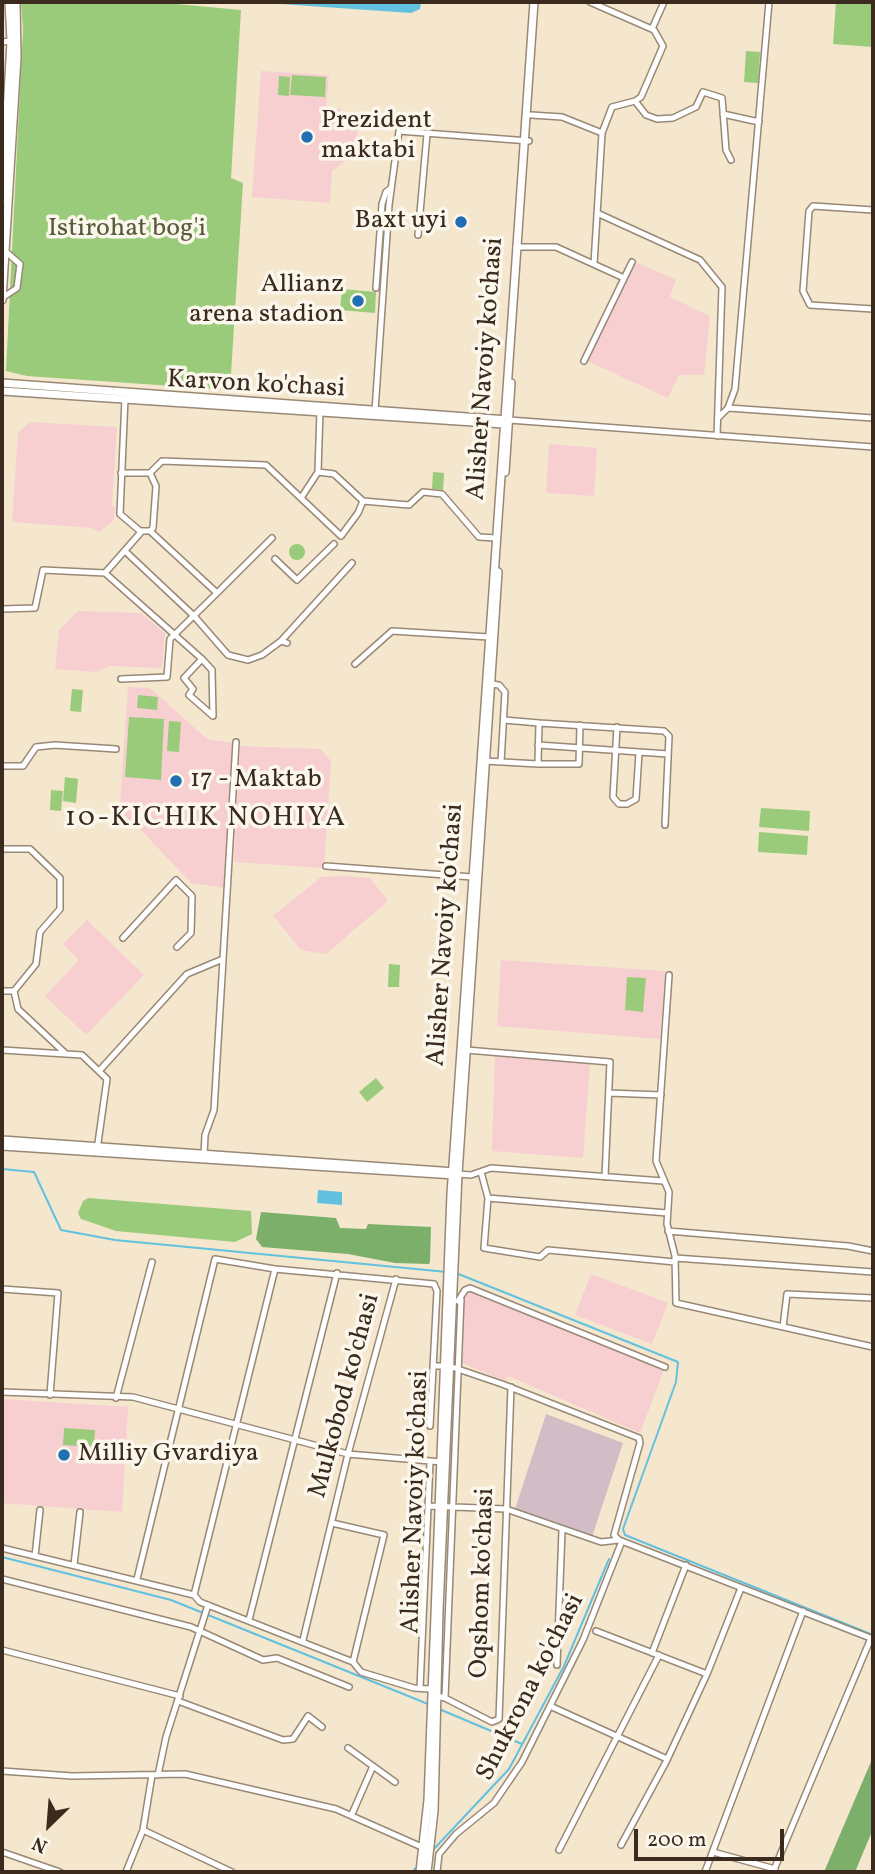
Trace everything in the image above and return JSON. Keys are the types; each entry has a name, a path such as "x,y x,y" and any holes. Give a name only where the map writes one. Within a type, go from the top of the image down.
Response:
{"main road":[{"path":"2,203 9,2"},
{"path":"2,299 17,57 16,2"},
{"name":"Alisher Navoiy ko'chasi","path":"526,141 531,115 537,2"},
{"name":"Alisher Navoiy ko'chasi","path":"451,1264 451,1191 467,1050 472,877 491,684 537,2"},
{"path":"2,383 125,396"},
{"name":"Karvon ko'chasi","path":"2,391 375,411 508,422"},
{"name":"Alisher Navoiy ko'chasi","path":"427,1872 425,1858 433,1716 454,1151 480,804 496,538 508,422"},
{"path":"2,1140 204,1157 454,1173"},
{"path":"2,1146 97,1149"},
{"path":"437,1172 450,1162 454,1151"},
{"path":"437,1172 451,1191"}],"street":[{"path":"590,2 652,29 663,46 640,97 612,107 602,133 594,264"},
{"path":"652,29 664,2"},
{"path":"718,418 727,408 735,389 769,2"},
{"path":"635,101 646,115 657,120 673,118 695,107 703,92 722,99 726,150 732,160"},
{"path":"723,114 759,122"},
{"path":"531,115 562,117 602,133"},
{"path":"375,411 391,188 399,131 526,141"},
{"path":"418,235 427,134"},
{"path":"376,288 382,204 386,192 391,188"},
{"path":"873,211 813,206 809,211 803,291 810,305 873,309"},
{"path":"597,213 700,260 722,287 717,436"},
{"path":"519,247 556,247 624,278"},
{"path":"2,299 18,288 20,264 5,251"},
{"path":"584,361 632,262"},
{"path":"125,396 120,514 142,531 150,531 217,593"},
{"path":"301,498 318,471 321,408"},
{"path":"727,408 873,418"},
{"path":"508,422 873,447"},
{"path":"121,473 150,473 162,461 266,465 341,536 358,513 363,501 334,474 318,471"},
{"path":"150,473 156,486 153,528 150,531"},
{"name":"Alisher Navoiy ko'chasi","path":"363,501 409,505 423,492 442,494 478,537 496,538"},
{"path":"106,573 142,531"},
{"path":"167,677 170,639 272,538"},
{"path":"275,559 297,580 334,544"},
{"path":"125,551 194,617 228,655 248,660 284,642 352,564"},
{"path":"2,609 34,608 43,570 106,573 176,634 212,670 213,716 189,695 193,690 184,678 121,679"},
{"path":"355,664 392,631 489,637"},
{"path":"184,678 202,659"},
{"path":"491,684 499,684 505,692 501,762"},
{"path":"503,720 664,731 669,736 664,825"},
{"path":"538,764 539,723"},
{"path":"485,761 577,765 580,725"},
{"path":"617,727 613,796 615,802 623,804 636,799 639,753"},
{"path":"204,1157 205,1135 214,1110 236,742"},
{"path":"2,766 23,766 36,747 55,745 116,749"},
{"path":"538,745 668,754"},
{"path":"2,849 30,849 60,878 60,909 40,932 36,964 14,991"},
{"path":"326,866 472,877"},
{"path":"123,939 176,880 192,896 191,933 177,947"},
{"path":"100,1070 187,974 223,959"},
{"path":"669,975 656,1161 669,1192 668,1231 675,1260 676,1303 873,1348"},
{"path":"2,991 14,991"},
{"path":"14,991 18,1009 66,1054"},
{"path":"2,1050 82,1055 100,1070 107,1079 97,1149"},
{"path":"467,1050 610,1062 605,1177"},
{"path":"609,1093 661,1095"},
{"path":"454,1173 481,1172 491,1168 663,1181"},
{"path":"481,1172 488,1198 484,1248 540,1257 548,1250 873,1272"},
{"path":"488,1198 667,1213"},
{"path":"668,1231 848,1246 873,1251"},
{"path":"137,1579 215,1259 275,1269 434,1284 436,1310 430,1426"},
{"path":"116,1398 152,1262"},
{"path":"194,1595 275,1269"},
{"name":"Mulkobod ko'chasi","path":"249,1620 337,1273"},
{"name":"Mulkobod ko'chasi","path":"303,1640 348,1454 396,1279"},
{"path":"2,1548 194,1595 208,1605 303,1640 353,1662 361,1672 420,1688 445,1698 461,1299 465,1290 470,1288 664,1367"},
{"path":"2,1289 58,1293 50,1395"},
{"path":"783,1327 787,1294 873,1298"},
{"path":"436,1310 461,1299"},
{"path":"433,1366 446,1365 511,1387"},
{"name":"Oqshom ko'chasi","path":"445,1698 492,1722 499,1719 511,1387"},
{"name":"Shukrona ko'chasi","path":"437,1872 439,1854 456,1833 494,1803 522,1762 583,1640 620,1540 614,1535 640,1441 511,1387"},
{"path":"2,1392 133,1397 236,1422 348,1454 442,1462"},
{"path":"420,1688 430,1462"},
{"path":"428,1506 506,1510 601,1542 620,1540 872,1639 774,1871 713,1852"},
{"path":"35,1556 40,1510"},
{"path":"74,1564 80,1512"},
{"name":"Mulkobod ko'chasi","path":"332,1523 384,1535 353,1662"},
{"name":"Shukrona ko'chasi","path":"557,1665 562,1530"},
{"path":"652,1653 686,1565"},
{"path":"2,1579 199,1630 263,1660 277,1658 349,1687"},
{"path":"621,1845 667,1759 707,1674 741,1588"},
{"path":"126,1872 143,1830 155,1775 208,1605"},
{"path":"705,1872 803,1611"},
{"path":"596,1631 707,1674"},
{"path":"2,1650 179,1699 283,1740 293,1739 308,1716 322,1727"},
{"path":"559,1850 659,1655"},
{"path":"550,1706 667,1759"},
{"path":"348,1748 395,1782"},
{"path":"352,1814 373,1766"},
{"path":"2,1771 72,1776 185,1774 352,1814 425,1858"},
{"path":"143,1830 232,1872"},
{"path":"2,1853 61,1872"}],"shaded area":[{"name":"Prezident maktabi","path":"261,71 329,75 326,108 341,109 340,120 358,122 356,152 332,171 330,203 252,197"},
{"path":"635,262 676,280 670,297 710,316 704,375 679,375 668,398 587,361"},
{"path":"30,422 117,427 112,506 115,507 114,520 99,532 92,528 12,522 18,433"},
{"path":"549,444 597,448 594,496 546,493"},
{"path":"78,611 141,613 165,633 162,668 109,666 97,672 55,669 59,630"},
{"name":"17 - Maktab","path":"128,687 150,688 207,739 234,743 225,888 191,883 137,826 136,821 119,819"},
{"path":"240,746 321,749 331,761 324,868 234,862"},
{"path":"321,877 370,878 388,901 326,954 301,950 273,916"},
{"path":"87,920 144,975 86,1035 45,996 79,960 63,944"},
{"path":"501,960 665,971 660,1039 497,1026"},
{"path":"495,1056 590,1062 583,1158 492,1151"},
{"path":"591,1274 668,1303 652,1344 575,1315"},
{"path":"470,1290 664,1370 640,1433 508,1376 505,1381 462,1363 465,1292"},
{"name":"Milliy Gvardiya","path":"2,1399 128,1407 122,1512 2,1503"},
{"path":"546,1414 623,1443 592,1537 515,1509"}],"green space":[{"name":"Istirohat bog'i","path":"21,2 155,2 241,10 231,178 243,183 230,390 27,376 6,371 23,29"},
{"path":"836,2 873,2 873,47 833,44"},
{"path":"746,51 760,52 758,83 744,82"},
{"path":"292,75 326,77 325,97 290,95"},
{"path":"279,76 290,77 289,96 278,95"},
{"name":"Allianz arena stadion","path":"342,289 376,292 375,313 340,310"},
{"path":"433,472 444,473 443,490 432,489"},
{"path":"297,544 303,546 303,558 297,560 291,558 289,552 291,546"},
{"path":"72,689 83,690 81,712 70,711"},
{"path":"138,695 158,697 157,710 137,708"},
{"path":"129,717 164,719 161,780 125,777"},
{"path":"169,721 181,722 179,752 167,751"},
{"path":"65,777 78,779 76,803 63,801"},
{"path":"51,790 63,791 61,811 50,810"},
{"path":"761,808 810,811 809,831 759,827"},
{"path":"759,832 808,836 807,855 758,852"},
{"path":"389,964 400,965 399,987 388,987"},
{"path":"627,977 646,978 643,1012 625,1010"},
{"path":"376,1078 384,1088 367,1102 359,1092"},
{"path":"88,1198 251,1211 252,1234 235,1242 116,1231 81,1219 78,1213 83,1201"},
{"path":"261,1212 336,1218 340,1228 366,1229 368,1224 431,1227 430,1261 429,1264 395,1263 348,1254 262,1247 256,1239"},
{"path":"64,1428 95,1430 94,1447 63,1445"},
{"path":"873,1757 873,1829 855,1872 824,1872"}],"water":[{"path":"252,2 421,2 420,9 411,13"},
{"path":"318,1190 342,1192 342,1205 317,1203"}],"waterway":[{"path":"2,1169 34,1172 61,1230 115,1240 447,1272"},
{"path":"456,1273 678,1362 676,1382 623,1529 625,1535 873,1635"},
{"path":"2,1557 171,1600 428,1704"},
{"path":"432,1851 509,1769 564,1666 609,1559"},
{"path":"439,1709 522,1744"},
{"path":"412,1872 419,1865"}],"place":[{"name":"Prezident maktabi","path":"307,137"},
{"name":"Baxt uyi","path":"461,222"},
{"name":"Allianz arena stadion","path":"358,301"},
{"name":"17 - Maktab","path":"176,781"},
{"name":"Milliy Gvardiya","path":"64,1455"}],"district":[{"name":"10-KICHIK NOHIYA","path":"206,820"}]}
